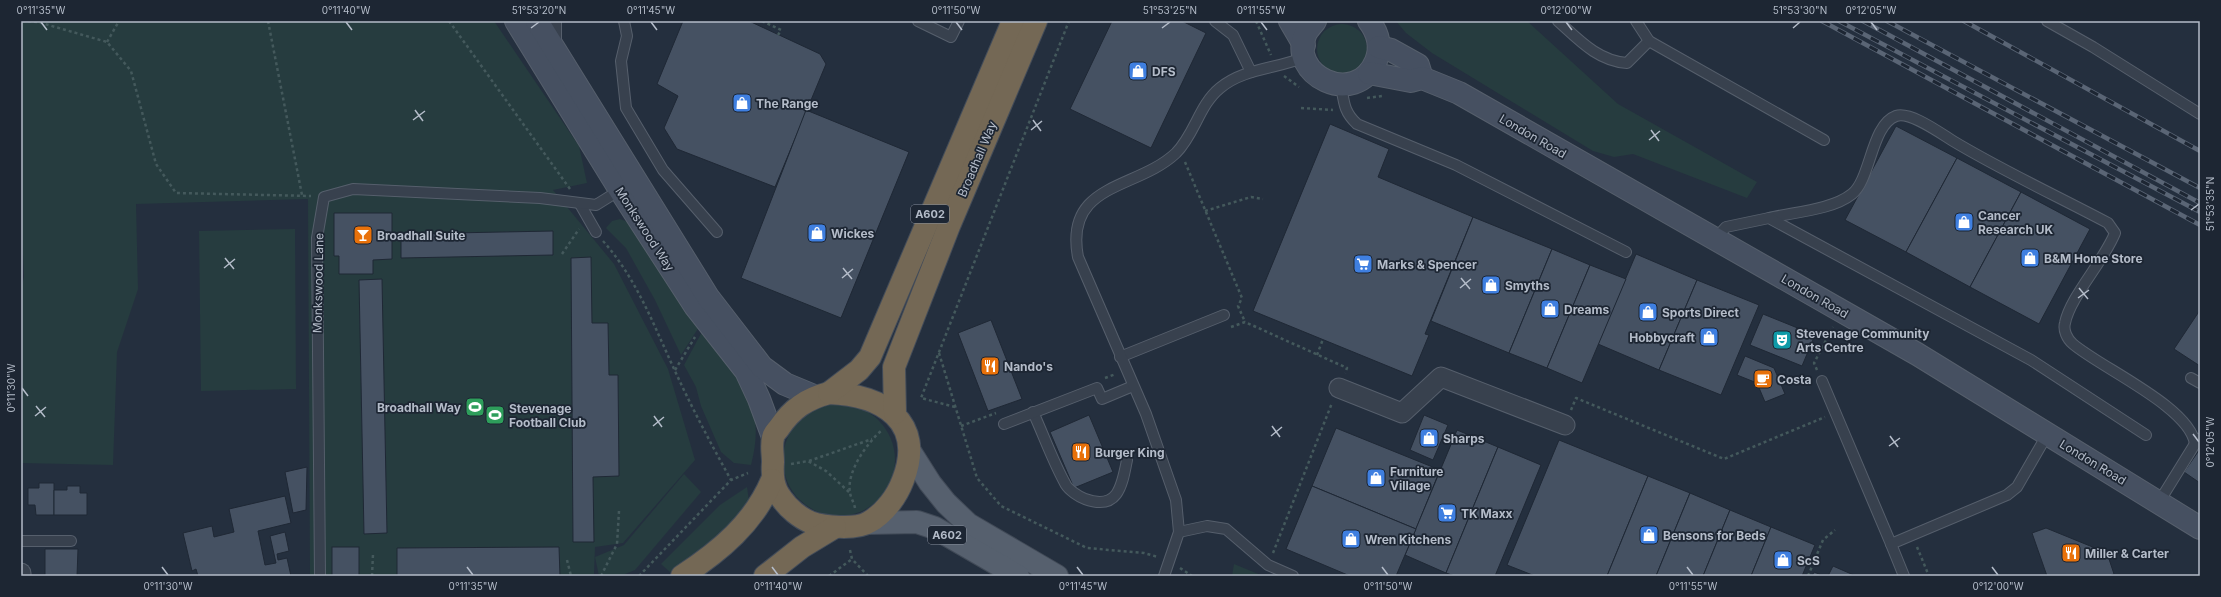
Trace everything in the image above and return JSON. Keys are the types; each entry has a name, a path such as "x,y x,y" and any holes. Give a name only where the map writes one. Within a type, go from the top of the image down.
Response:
{"highway":[{"name":"Broadhall Way","path":"773,437 789,413 822,395 859,370 870,357 1013,21"},
{"name":"Broadhall Way","path":"895,413 894,367 949,226 1036,21"},
{"path":"765,576 802,547 835,527 862,516 884,510 900,489 911,453 902,424 895,413 852,394 822,395"},
{"path":"773,437 782,499 793,511 809,522 835,527"},
{"path":"682,576 729,540 750,520 765,498 779,472"}],"main road":[{"name":"Monkswood Way","path":"516,21 620,190 695,306 746,371 759,399 773,437"},
{"name":"Monkswood Way","path":"537,21 708,297 762,367 785,384 822,395"},
{"path":"1290,21 1304,51 1310,69 1320,78 1334,85 1351,84 1369,73 1379,55 1379,47 1375,29 1369,21"},
{"path":"1304,51 1306,34 1315,21"},
{"path":"1379,47 1391,50 1418,65 1422,78"},
{"name":"London Road","path":"1369,73 1411,81 1422,78 1459,93 1714,240 1917,354 2200,528"},
{"name":"A602","path":"911,453 942,498 968,524 1057,576"},
{"name":"A602","path":"862,516 917,522 935,528 1018,576"}],"street":[{"path":"1339,388 1402,413 1441,377 1565,425"}],"lane":[{"path":"556,21 558,55"},
{"path":"624,21 627,36 621,61 626,108 663,170 717,232"},
{"path":"918,21 951,37 959,21"},
{"path":"1215,21 1233,34 1250,72"},
{"path":"1558,21 1587,47 1602,57 1614,62 1627,63 1649,41"},
{"path":"1636,21 1649,41 1824,140"},
{"path":"2047,21 2093,47 2200,114"},
{"path":"1162,575 1179,532 1176,500 1146,414 1120,357 1078,257 1075,242 1078,226 1085,209 1095,197 1162,165 1176,152 1185,141 1208,101 1220,88 1250,72 1304,51"},
{"path":"1341,85 1348,116 1357,124 1456,165 1626,252"},
{"path":"1714,240 1726,227 1841,202 1854,193 1859,186 1874,146 1886,125 1895,116 1904,115 1923,123 1958,144 2108,223 2115,233 2109,248 2076,298 2065,322 2064,331 2072,344 2136,384 2179,418 2197,440 2159,502"},
{"path":"324,197 353,190 540,198 596,205 620,190"},
{"name":"Monkswood Lane","path":"320,576 318,504 317,238 324,197"},
{"path":"580,204 596,232"},
{"path":"1769,218 2031,360 2146,435"},
{"path":"1120,357 1224,315"},
{"path":"2191,378 2200,383"},
{"path":"1822,381 1904,576"},
{"path":"1004,424 1096,388 1102,399 1133,386"},
{"path":"1033,412 1066,486 1082,498 1096,503 1106,502 1116,496 1123,481 1127,460"},
{"path":"1891,544 2007,495 2017,487 2047,435"},
{"path":"1179,532 1207,526 1226,529 1268,565 1294,576"},
{"path":"21,541 71,541"}],"path":[{"path":"22,21 39,21 107,42 131,71 156,164 176,193 302,195 324,197"},
{"path":"107,42 119,21"},
{"path":"268,21 302,195"},
{"path":"449,21 580,204"},
{"path":"762,21 781,30 778,35"},
{"path":"955,407 921,398 1068,21"},
{"path":"1301,108 1346,110"},
{"path":"1176,152 1183,157 1242,298 1238,306 1245,322 1347,368 1268,565"},
{"path":"1205,211 1251,197 1263,199"},
{"path":"562,254 588,218"},
{"path":"596,232 619,258 650,314 675,370 730,480"},
{"path":"1822,381 1814,363 1841,311"},
{"path":"1317,355 1323,339"},
{"path":"675,370 693,341"},
{"path":"938,353 977,478 1001,506 1087,548 1144,553 1169,560 1192,576"},
{"path":"1565,425 1576,398 1724,459 1835,413"},
{"path":"779,472 872,438 882,430"},
{"path":"850,492 853,468 872,438"},
{"path":"808,461 826,471 850,492 862,516"},
{"path":"639,576 730,480 748,473"},
{"path":"601,576 617,544 619,511"},
{"path":"1808,576 1823,540 1835,530"},
{"path":"1912,535 1929,576"},
{"path":"850,550 852,559 868,576"},
{"path":"372,554 372,576"},
{"path":"829,576 852,559"},
{"path":"567,560 571,576"}],"green space":[{"path":"21,21 494,21 579,146 587,183 553,190 614,264 668,369 695,460 623,543 595,547 594,574 588,576 310,576 308,199 136,204 138,289 117,352 113,465 21,463 21,289 24,277 21,213"},
{"path":"1396,21 1527,21 1618,104 1757,182 1747,198 1633,154 1614,157 1593,151 1432,53 1406,33"},
{"path":"1342,24 1356,28 1363,35 1367,49 1363,63 1356,70 1342,74 1328,70 1321,63 1317,49 1321,35 1328,28"},
{"path":"620,219 628,222 699,327 681,355 655,300 626,248 606,228 612,221"},
{"path":"295,229 296,389 201,391 199,231"},
{"path":"704,328 739,375 753,407 756,425 755,444 751,465 734,463 721,452 701,406 696,387 684,365"},
{"path":"839,404 861,408 879,420 891,438 895,460 891,482 879,500 861,512 839,516 817,512 799,500 787,482 783,460 787,438 799,420 817,408"},
{"path":"684,474 701,492 635,570 620,576 599,576 595,557 624,545"},
{"path":"747,487 749,501 741,518 670,572 661,564 720,505"},
{"path":"1234,564 1263,576 1232,576"}],"building":[{"name":"The Range","path":"683,21 749,21 820,54 826,64 775,187 677,149 664,128 678,96 657,84"},
{"name":"DFS","path":"1112,21 1182,21 1206,33 1151,148 1070,109"},
{"name":"Wickes","path":"806,110 909,152 841,318 741,278"},
{"name":"Marks & Spencer","path":"1330,124 1389,149 1378,177 1473,217 1425,334 1429,335 1412,376 1253,311"},
{"path":"1896,126 1957,158 1906,252 1845,220"},
{"name":"Cancer Research UK","path":"1957,158 2021,192 1970,287 1906,252"},
{"name":"B&M Home Store","path":"2021,192 2090,229 2039,324 1970,287"},
{"name":"Broadhall Suite","path":"334,213 392,213 392,259 373,260 373,274 339,274 339,256 334,256"},
{"name":"Smyths","path":"1473,217 1552,249 1509,353 1431,321"},
{"path":"553,231 553,255 401,258 401,234"},
{"name":"Dreams","path":"1552,249 1590,265 1547,368 1509,353"},
{"name":"Sports Direct","path":"1636,254 1697,280 1659,370 1598,344"},
{"path":"591,257 592,323 608,323 609,375 618,375 619,476 593,477 594,542 573,542 571,258"},
{"path":"1590,265 1626,279 1582,383 1547,368"},
{"path":"382,279 387,533 364,534 359,280"},
{"name":"Hobbycraft","path":"1697,280 1759,305 1721,395 1659,370"},
{"path":"2200,310 2200,366 2174,349"},
{"name":"Stevenage Community Arts Centre","path":"1763,314 1815,335 1802,366 1750,345"},
{"name":"Nando's","path":"991,320 1022,399 988,411 958,333"},
{"name":"Costa","path":"1745,356 1774,368 1785,394 1765,402 1757,383 1737,375"},
{"name":"Burger King","path":"1089,415 1113,472 1074,488 1050,432"},
{"name":"Sharps","path":"1424,415 1448,425 1433,460 1410,450"},
{"name":"Furniture Village","path":"1336,428 1440,470 1416,529 1312,486"},
{"name":"TK Maxx","path":"1457,430 1498,447 1446,573 1405,555"},
{"path":"1559,440 1648,476 1607,576 1535,576 1507,565"},
{"path":"1498,447 1541,465 1495,576 1455,576 1446,573"},
{"path":"2200,449 2200,483 2184,472"},
{"path":"307,467 306,510 293,513 285,472"},
{"name":"Bensons for Beds","path":"1648,476 1690,493 1656,576 1607,576"},
{"path":"39,483 54,483 54,515 36,515 35,505 28,505 28,488 39,488"},
{"path":"67,486 80,486 80,493 87,493 87,515 54,515 54,490 67,490"},
{"name":"Wren Kitchens","path":"1312,486 1416,529 1396,576 1350,576 1286,549"},
{"path":"1690,493 1730,510 1703,576 1656,576"},
{"path":"285,496 291,523 258,531 265,565 276,563 270,536 285,532 289,551 277,554 278,560 287,558 291,576 198,576 196,569 192,571 183,533 212,526 214,537 234,532 229,509"},
{"path":"1730,510 1771,527 1751,576 1703,576"},
{"name":"ScS","path":"1771,527 1815,545 1802,576 1751,576"},
{"name":"Miller & Carter","path":"2046,528 2100,550 2108,556 2114,574 2109,576 2047,576 2032,533"},
{"path":"332,547 359,547 359,576 332,576"},
{"path":"559,547 560,576 397,576 397,548"},
{"path":"45,549 78,549 77,576 45,576"},
{"path":"1833,566 1856,576 1828,576"},
{"path":"1814,572 1824,576 1812,576"}],"railway":[{"path":"1822,21 2200,225"},
{"path":"1839,21 2200,212"},
{"path":"1863,21 2200,203"},
{"path":"1887,21 2200,188"},
{"path":"1964,21 2200,151"}],"place":[{"name":"DFS","path":"1138,71"},
{"name":"The Range","path":"742,103"},
{"name":"Cancer Research UK","path":"1964,222"},
{"name":"Wickes","path":"817,233"},
{"name":"Broadhall Suite","path":"363,235"},
{"name":"B&M Home Store","path":"2030,258"},
{"name":"Marks & Spencer","path":"1363,264"},
{"name":"Smyths","path":"1491,285"},
{"name":"Dreams","path":"1550,309"},
{"name":"Sports Direct","path":"1648,312"},
{"name":"Hobbycraft","path":"1709,337"},
{"name":"Stevenage Community Arts Centre","path":"1782,340"},
{"name":"Nando's","path":"990,366"},
{"name":"Costa","path":"1763,379"},
{"name":"Broadhall Way","path":"475,407"},
{"name":"Stevenage Football Club","path":"495,415"},
{"name":"Sharps","path":"1429,438"},
{"name":"Burger King","path":"1081,452"},
{"name":"Furniture Village","path":"1376,478"},
{"name":"TK Maxx","path":"1447,513"},
{"name":"Bensons for Beds","path":"1649,535"},
{"name":"Wren Kitchens","path":"1351,539"},
{"name":"Miller & Carter","path":"2071,553"},
{"name":"ScS","path":"1783,560"}]}
